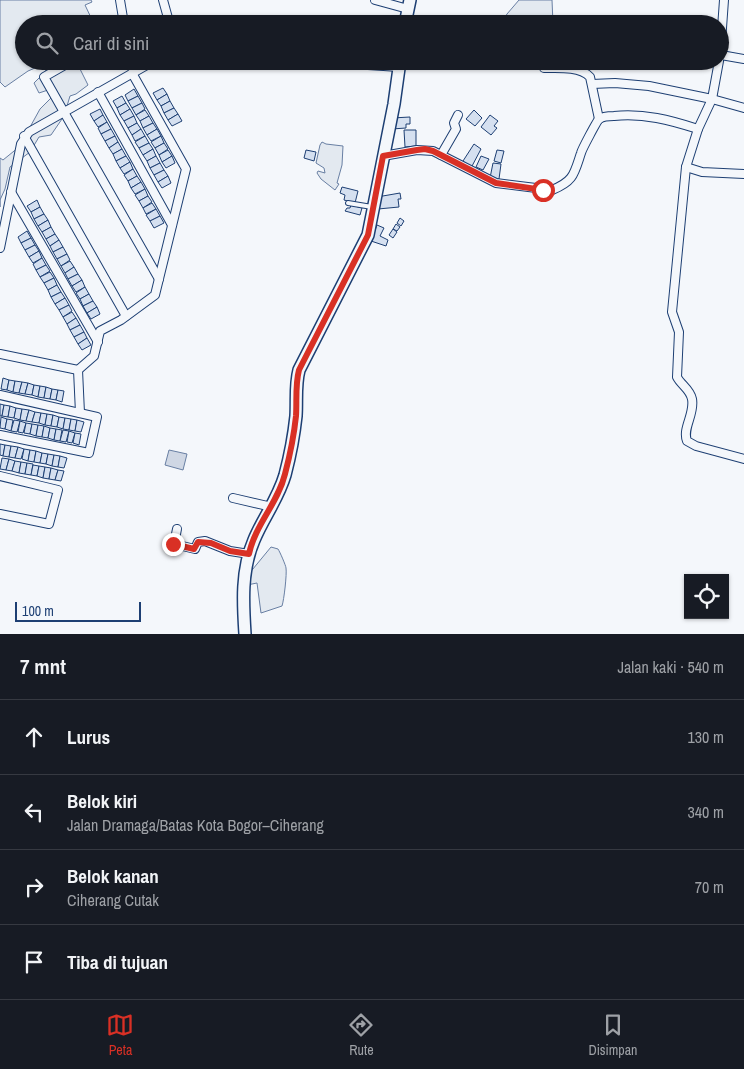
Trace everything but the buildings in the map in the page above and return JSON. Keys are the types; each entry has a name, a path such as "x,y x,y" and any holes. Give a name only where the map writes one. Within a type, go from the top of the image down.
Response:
{"street":[{"path":"120,0 122,15"},
{"path":"163,0 167,15"},
{"path":"375,0 409,4"},
{"path":"723,15 724,0"},
{"path":"729,57 744,59"},
{"path":"55,70 44,76 159,279"},
{"path":"0,248 24,136 64,111 138,70"},
{"path":"244,634 244,581 249,554 254,539 281,488 295,423 299,370 368,235 399,70"},
{"path":"383,156 425,149 496,183 556,188 573,177 582,151 599,119 590,77 583,72 564,70"},
{"path":"717,70 712,98 698,129 686,167 672,312 678,328 677,377 690,393 692,404 685,438 696,446 744,459"},
{"path":"78,370 94,356 100,331 156,295 186,169 132,73"},
{"path":"592,84 615,83 649,86 712,98 744,108"},
{"path":"98,92 172,225"},
{"path":"599,119 607,116 632,114 666,119 698,129"},
{"path":"441,155 456,129 454,123 458,115"},
{"path":"24,136 126,316"},
{"path":"686,167 702,172 744,174"},
{"path":"11,192 98,342"},
{"path":"0,354 78,370"},
{"path":"78,370 80,412"},
{"path":"0,395 97,417 89,453 0,435"},
{"path":"0,476 58,490 48,524 0,514"},
{"path":"233,498 272,508"},
{"path":"177,529 174,544 194,549 198,542 205,541 230,551 249,554"}],"lane":[{"path":"348,203 372,206"}],"shaded area":[{"path":"0,0 91,0 92,2 85,5 90,15 15,15 15,70 30,70 5,87 0,82"},
{"path":"519,0 552,0 553,15 507,14"},
{"path":"80,70 88,85 70,96 64,116 51,135 39,137 30,152 10,167 5,189 0,200 0,158 3,160 19,147 40,109 55,94 48,90 39,93 34,83 46,71"},
{"path":"322,142 343,146 342,165 337,183 339,184 335,190 321,179 317,173 318,171 325,173 324,168 316,163"},
{"path":"169,450 187,454 183,470 165,465"},
{"path":"271,547 278,549 286,567 284,598 282,606 261,613 257,583 247,585 248,575"}],"route":[{"path":"173,544 195,549 198,542 205,541 230,551 249,554 254,539 278,496 285,474 295,423 297,376 299,370 368,235 383,156 425,149 433,151 496,183 543,190"}]}
